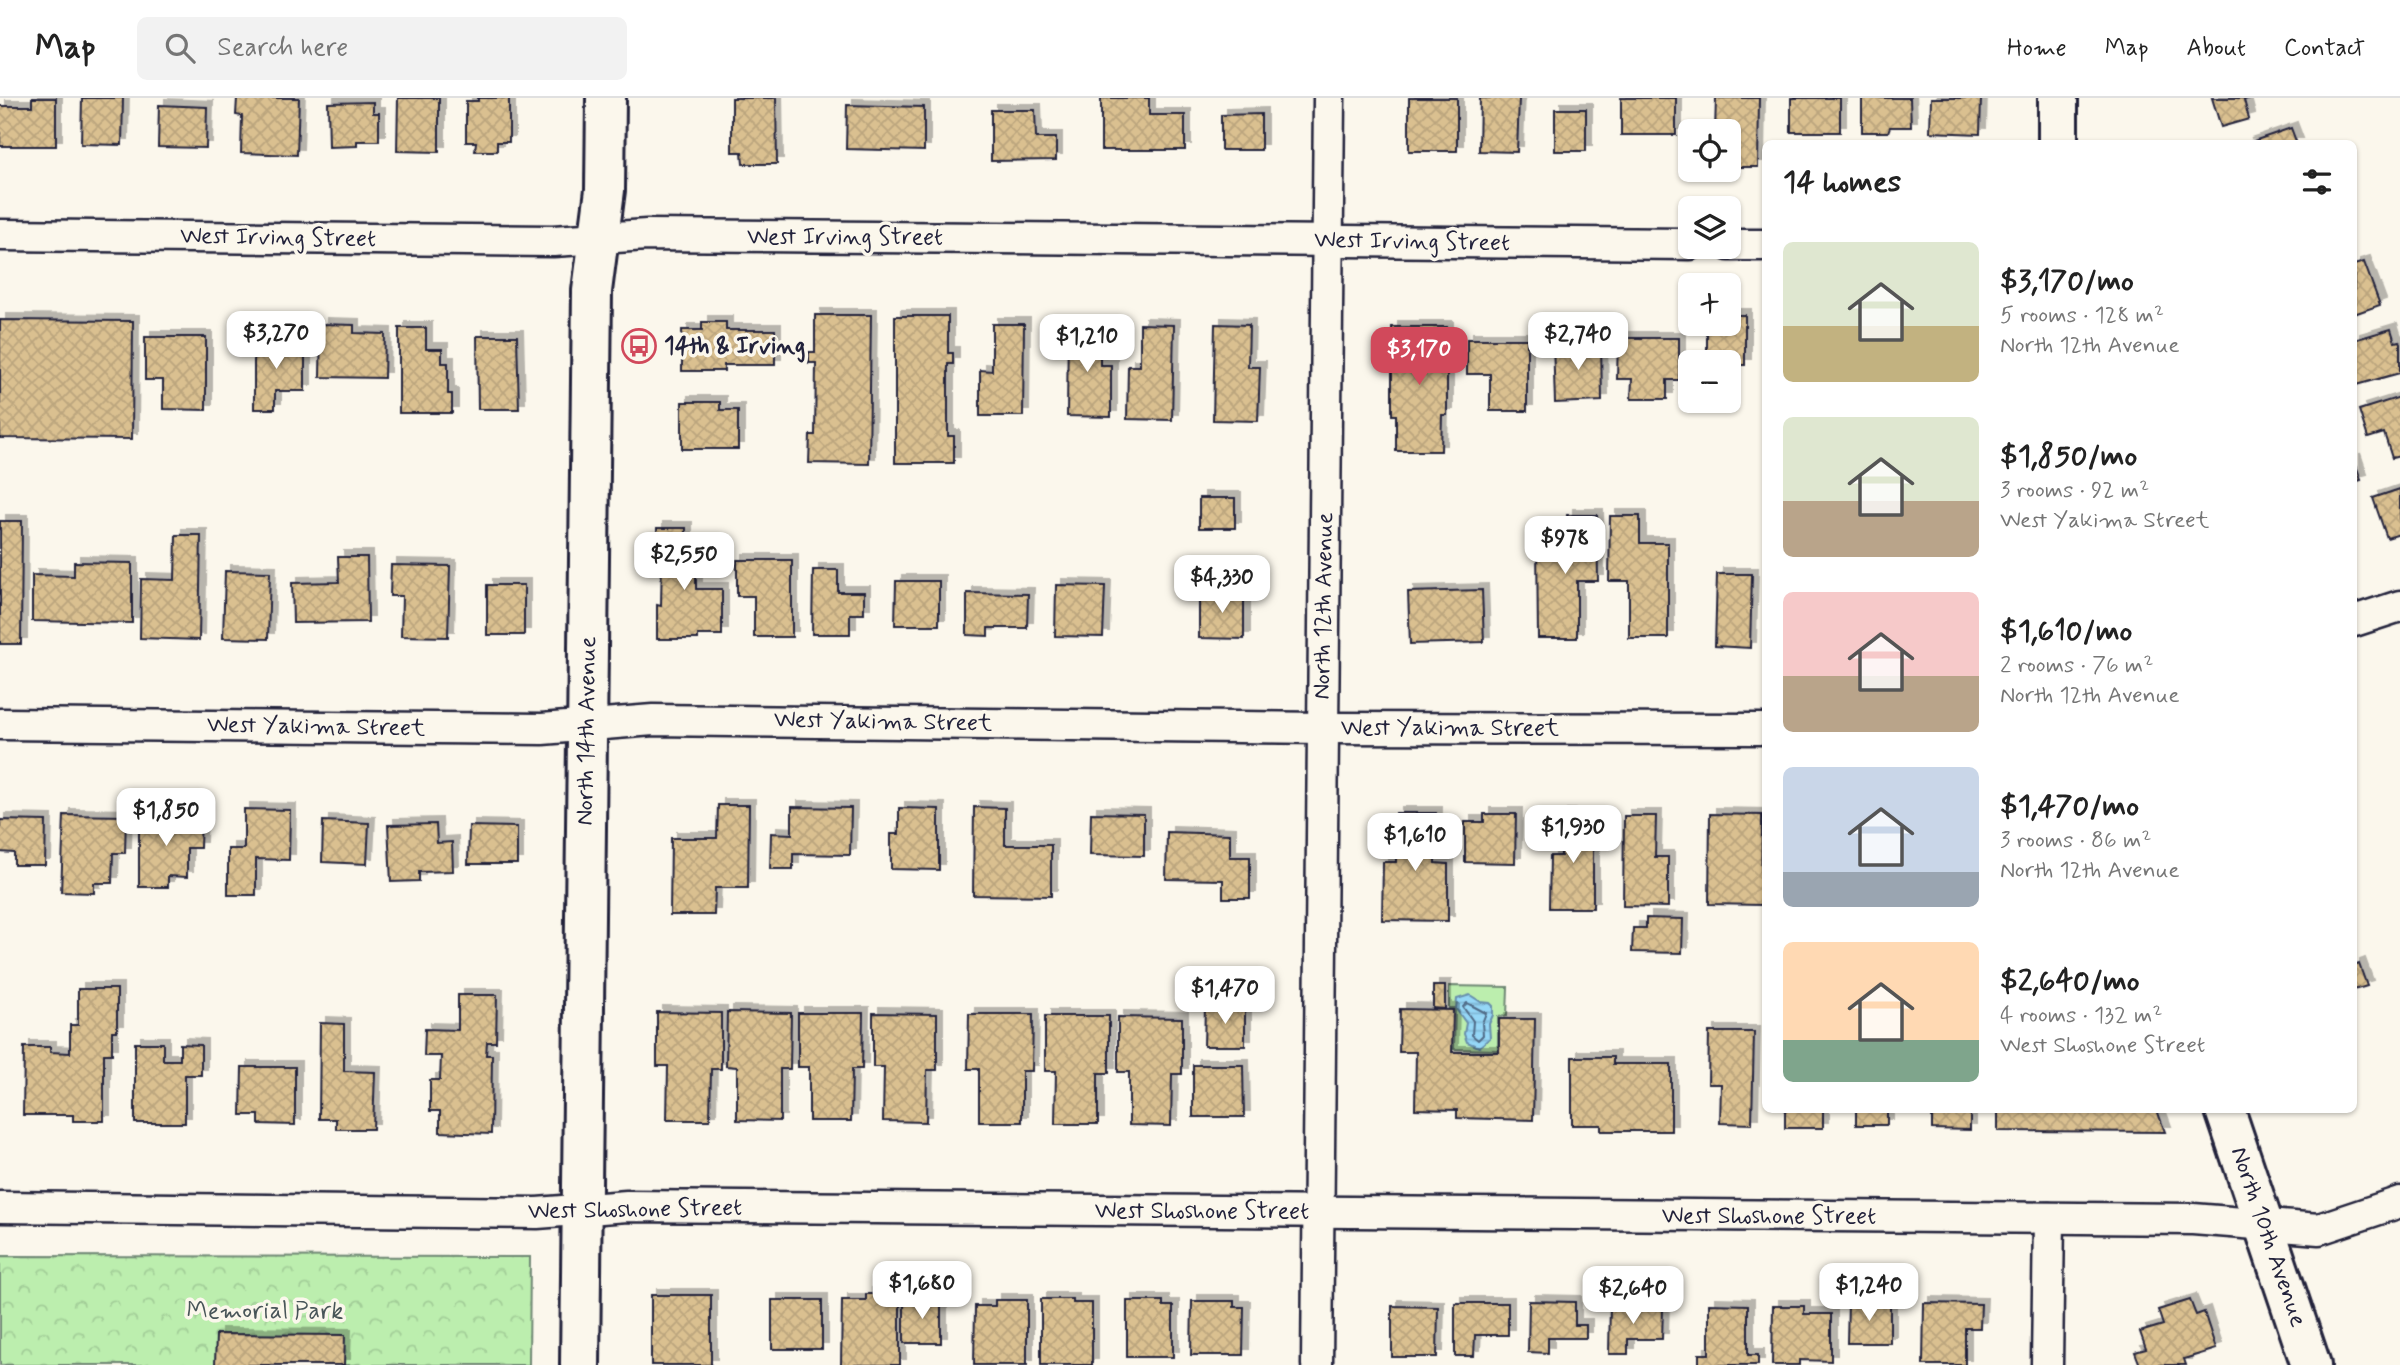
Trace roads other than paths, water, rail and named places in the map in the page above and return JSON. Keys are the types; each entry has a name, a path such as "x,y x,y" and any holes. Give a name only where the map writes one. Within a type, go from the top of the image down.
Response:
{"street":[{"name":"North 14th Avenue","path":"580,1365 592,291 605,190 606,98"},
{"name":"North 12th Avenue","path":"1317,1365 1329,98"},
{"path":"2058,98 2058,140"},
{"name":"West Irving Street","path":"0,235 538,241 647,235 1678,244"},
{"path":"1741,245 1762,245"},
{"path":"2357,620 2400,606"},
{"name":"West Yakima Street","path":"0,724 527,729 587,727 653,720 1323,728 1762,729"},
{"name":"North 10th Avenue","path":"2226,1113 2311,1365"},
{"name":"West Shoshone Street","path":"0,1207 523,1213 628,1206 2193,1219 2319,1229 2400,1202"},
{"path":"2047,1365 2049,1218"}],"water":[{"path":"1470,995 1493,1006 1489,1024 1490,1038 1479,1047 1467,1042 1464,1034 1466,1023 1456,1009 1457,999"}],"place":[{"name":"14th & Irving","path":"639,346"}],"park label":[{"name":"Memorial Park","path":"265,1311"}]}
